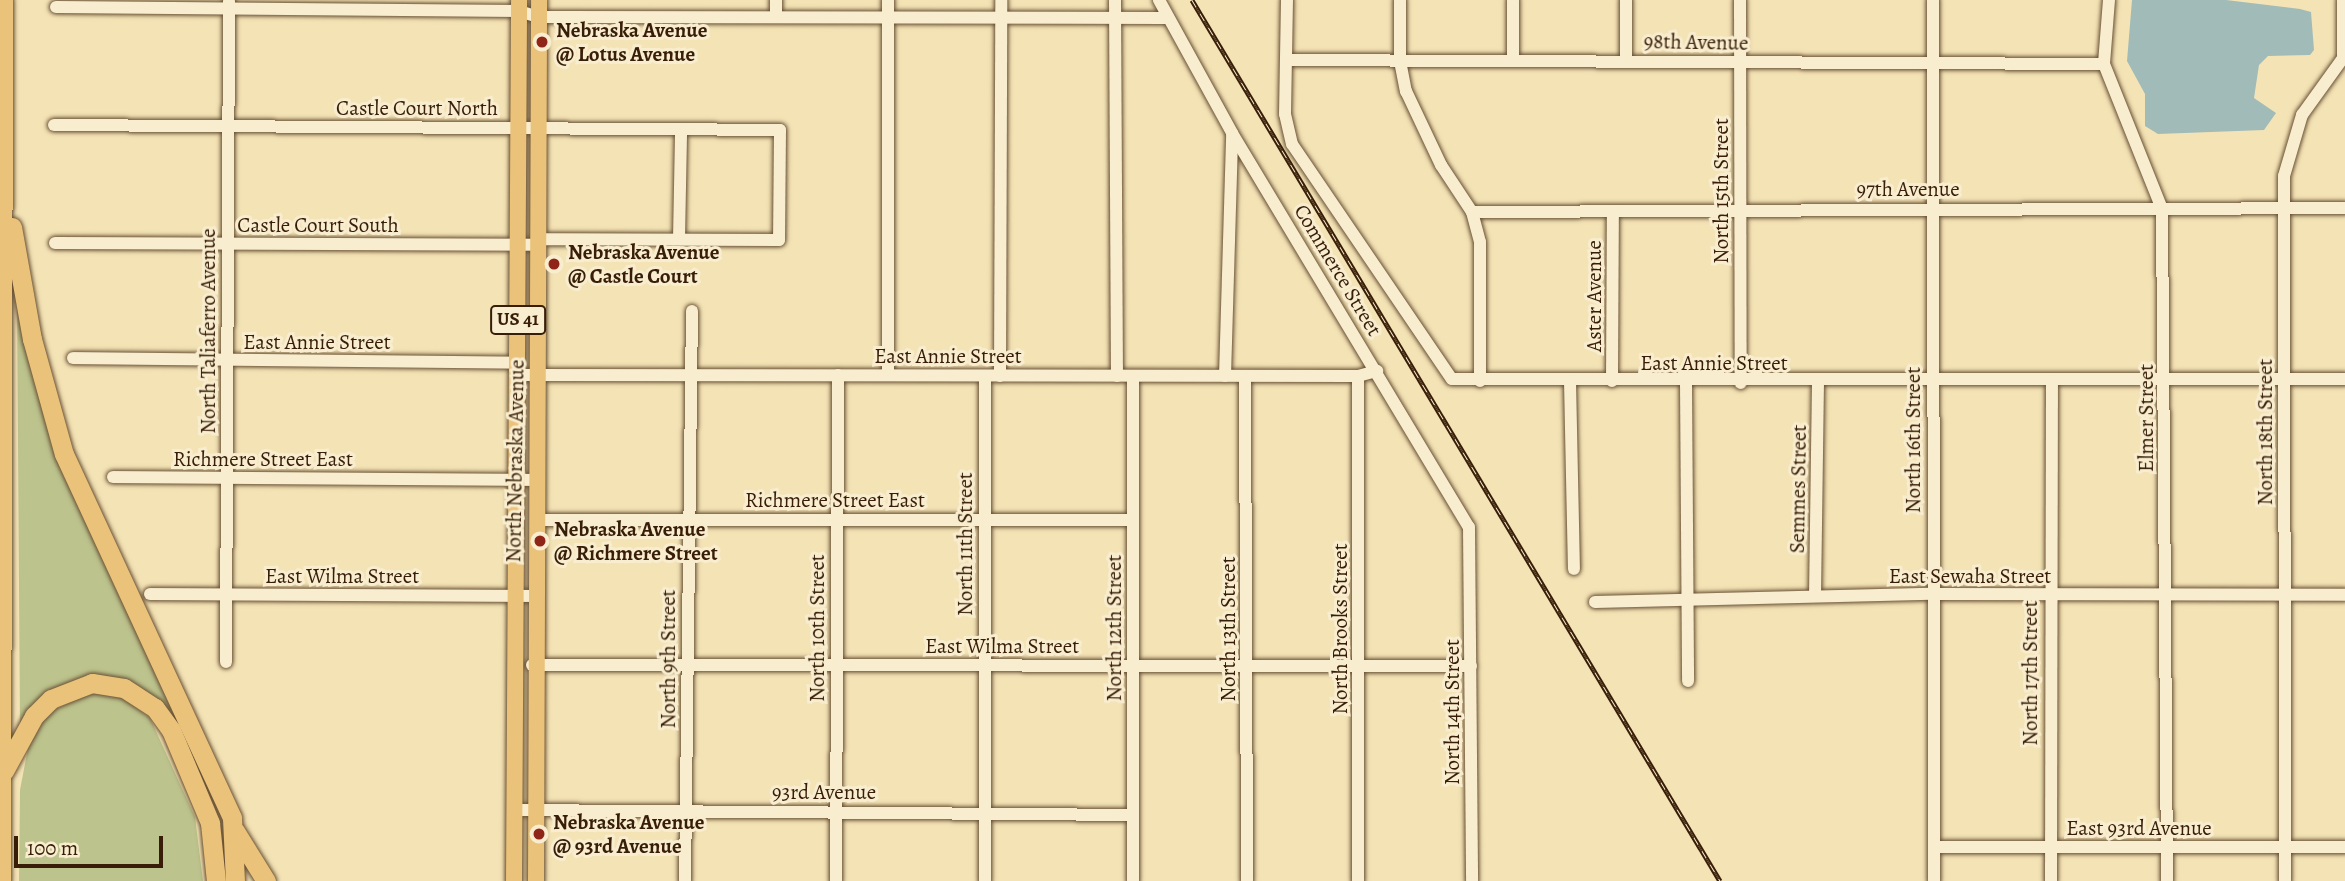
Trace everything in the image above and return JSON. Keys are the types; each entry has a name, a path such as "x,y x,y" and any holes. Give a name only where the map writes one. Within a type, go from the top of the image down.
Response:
{"highway":[{"path":"1,873 3,0"},
{"path":"3,185 34,351 64,454 234,829 266,881"},
{"path":"2,775 34,716 51,699 92,682 124,688 155,708 172,730 210,823 216,881"},
{"path":"234,829 235,881"}],"main road":[{"name":"North Nebraska Avenue","path":"536,881 533,666 538,480 539,0"},
{"name":"North Nebraska Avenue","path":"514,881 519,6"},
{"path":"514,688 522,695 527,735 534,743"}],"street":[{"path":"776,0 776,17"},
{"path":"888,0 888,375"},
{"path":"1000,376 1001,0"},
{"path":"1115,0 1117,376"},
{"name":"Commerce Street","path":"1159,0 1166,18 1232,133 1463,512 1472,544"},
{"path":"1287,0 1287,60"},
{"path":"1400,0 1400,61 1406,91 1441,165 1472,212 1480,242 1480,382"},
{"path":"1513,0 1513,60"},
{"path":"1626,0 1626,61"},
{"name":"North 15th Street","path":"1740,0 1741,383"},
{"name":"North 16th Street","path":"1933,0 1931,594 1934,881"},
{"name":"Elmer Street","path":"2109,0 2104,64 2162,209 2166,379 2167,881"},
{"name":"North 18th Street","path":"2285,881 2284,209 2288,152 2301,116 2344,60 2343,0"},
{"path":"56,7 229,4 519,6 539,17 1166,18"},
{"name":"North Taliaferro Avenue","path":"226,662 229,4"},
{"name":"98th Avenue","path":"1287,60 2104,64"},
{"name":"East Annie Street","path":"1287,60 1284,114 1306,169 1452,379 1480,382 1686,383 2345,379"},
{"name":"Castle Court North","path":"54,125 780,130 779,240"},
{"path":"679,239 681,131"},
{"path":"1225,376 1232,133"},
{"name":"97th Avenue","path":"1472,212 2345,208"},
{"name":"Aster Avenue","path":"1612,382 1614,211"},
{"name":"Castle Court South","path":"55,243 518,245 538,242 679,239 779,240"},
{"name":"North 9th Street","path":"685,881 692,311"},
{"name":"East Annie Street","path":"73,358 519,369 538,374 1358,376 1377,371"},
{"name":"North 10th Street","path":"836,881 838,375"},
{"name":"North 11th Street","path":"985,376 985,881"},
{"name":"North 12th Street","path":"1133,376 1133,881"},
{"name":"North 13th Street","path":"1245,376 1247,881"},
{"name":"North Brooks Street","path":"1358,376 1358,881"},
{"path":"1570,382 1574,569"},
{"name":"North 17th Street","path":"2051,881 2049,596 2052,382"},
{"path":"1686,383 1688,681"},
{"name":"Semmes Street","path":"1815,596 1818,383"},
{"name":"Richmere Street East","path":"113,477 538,480"},
{"name":"Richmere Street East","path":"537,520 1133,520"},
{"name":"North 14th Street","path":"1472,544 1472,881"},
{"name":"East Wilma Street","path":"150,594 534,596"},
{"name":"East Sewaha Street","path":"1595,603 1686,604 1815,596 1931,594 2345,595"},
{"name":"East Wilma Street","path":"533,666 1471,666"},
{"name":"93rd Avenue","path":"514,810 1133,815"},
{"name":"East 93rd Avenue","path":"1934,848 2345,847"}],"green space":[{"path":"17,297 41,386 175,709 169,711 139,686 105,679 20,728"},
{"path":"90,690 117,693 150,718 195,817 203,881 19,881 20,790 28,748 44,716"}],"water":[{"path":"2132,0 2226,0 2311,12 2314,50 2310,55 2268,56 2259,65 2254,98 2276,113 2264,130 2158,134 2145,126 2145,94 2127,61"}],"railway":[{"path":"1192,0 1720,881"}],"place":[{"name":"Nebraska Avenue @ Lotus Avenue","path":"542,42"},
{"name":"Nebraska Avenue @ Castle Court","path":"554,264"},
{"name":"Nebraska Avenue @ Richmere Street","path":"540,541"},
{"name":"Nebraska Avenue @ 93rd Avenue","path":"539,834"}]}
